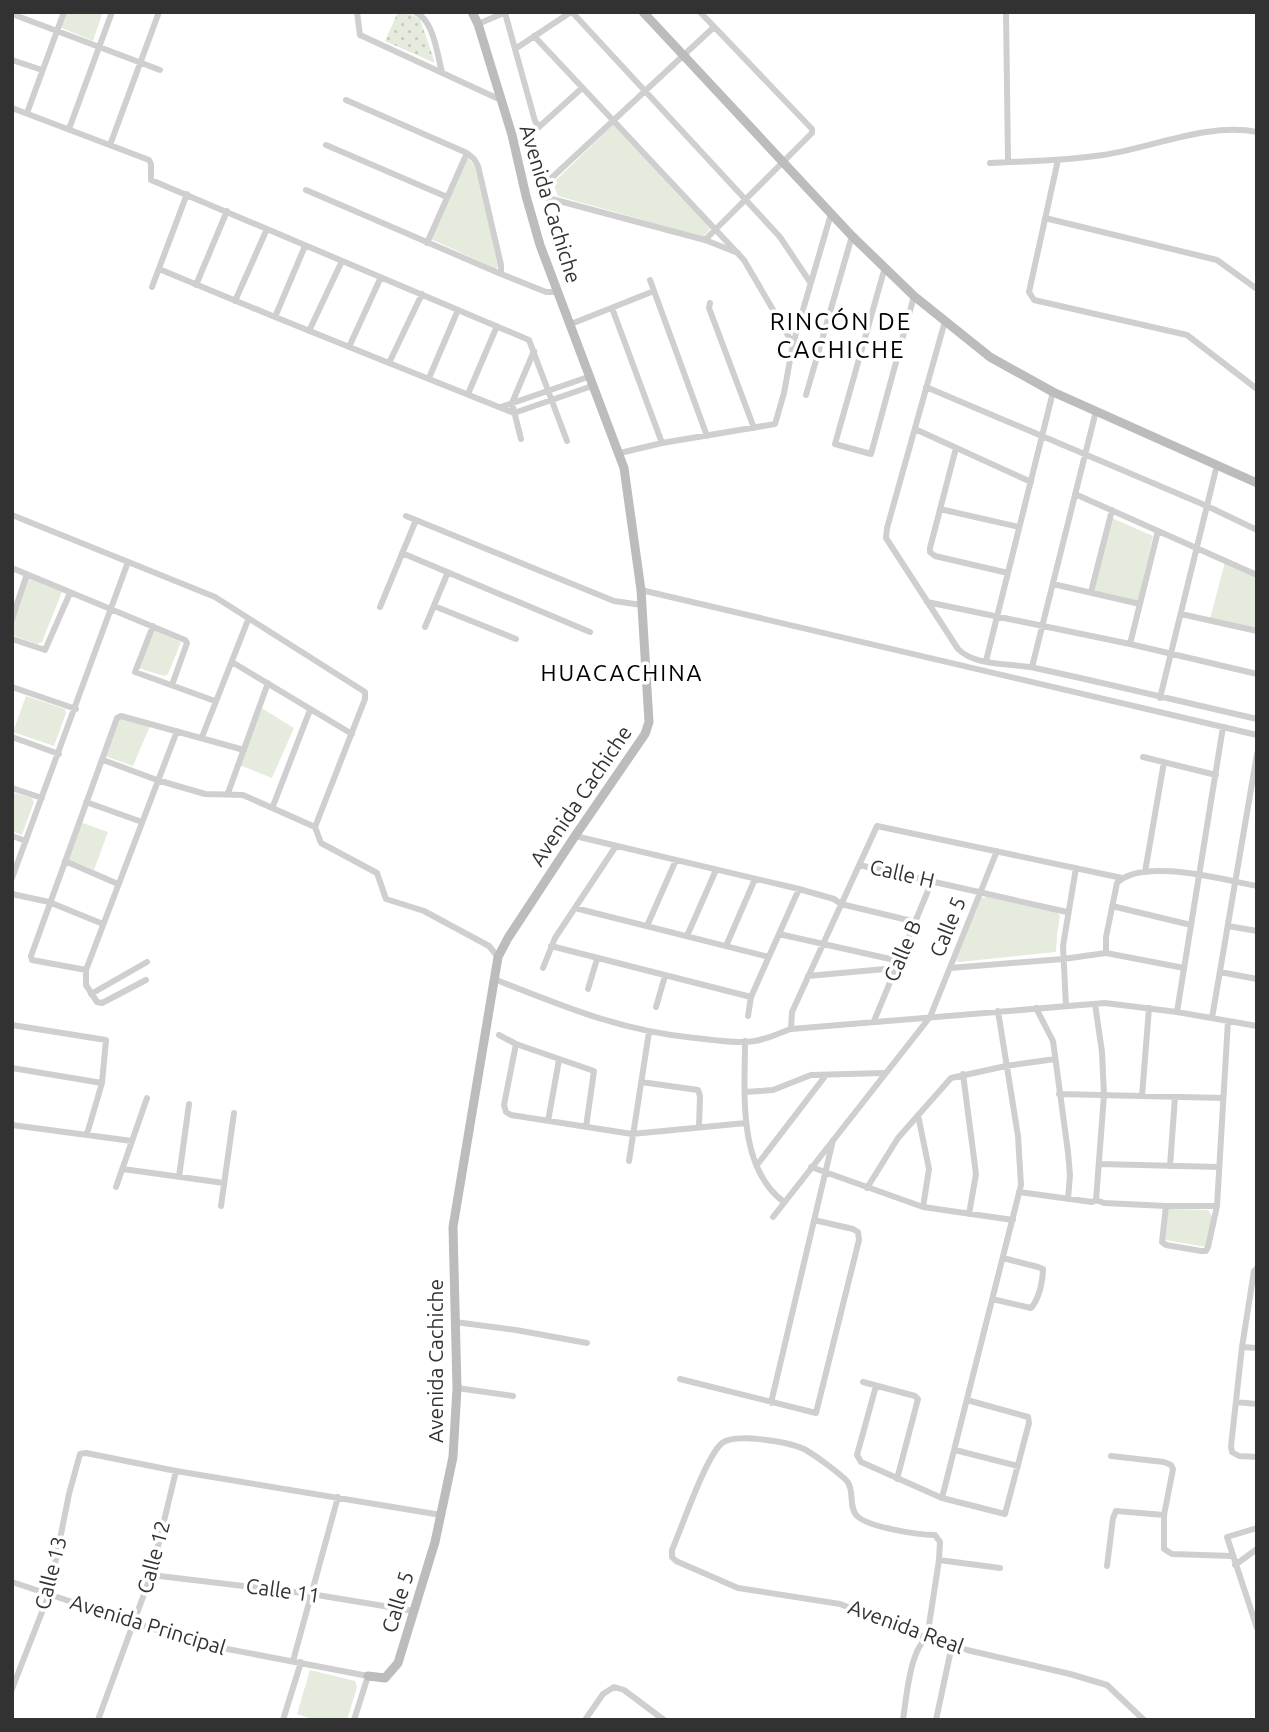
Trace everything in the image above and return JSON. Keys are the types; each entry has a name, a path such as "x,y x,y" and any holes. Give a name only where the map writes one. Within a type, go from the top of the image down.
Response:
{"street":[{"path":"27,113 64,12"},
{"path":"69,129 111,12"},
{"path":"110,145 159,12"},
{"path":"357,12 360,35 500,100"},
{"path":"415,12 421,14 429,27 442,72"},
{"name":"Avenida Cachiche","path":"442,1515 453,1457 457,1388 453,1227 498,957 575,836 645,734 649,722 641,590 620,453 590,381 537,233 512,135 478,24 471,12"},
{"path":"478,24 506,12 535,121 539,127 582,88"},
{"path":"515,49 572,12 747,199 780,237 810,282"},
{"path":"643,12 852,236 914,296 990,357 1053,393 1257,483"},
{"path":"700,12 811,129 810,137 705,240"},
{"path":"1006,12 1008,162"},
{"path":"12,14 160,70"},
{"path":"714,27 545,184 548,198 705,240 738,253"},
{"path":"534,36 738,253 793,344"},
{"path":"12,60 42,70"},
{"path":"346,100 467,153 474,159 478,166 501,274"},
{"path":"12,108 149,160 151,180 529,340 567,441"},
{"path":"990,163 1104,155 1201,134 1230,130 1257,132"},
{"path":"326,145 447,197"},
{"path":"427,243 467,153"},
{"path":"1058,160 1029,292 1034,300 1187,335 1257,389"},
{"path":"306,190 501,274 546,292 558,292"},
{"path":"152,287 187,194"},
{"path":"196,285 227,211"},
{"path":"620,453 662,443 775,424 785,393 793,344 831,214"},
{"path":"1045,219 1217,260 1257,289"},
{"path":"235,301 267,229"},
{"path":"806,395 852,236"},
{"path":"275,317 305,246"},
{"path":"309,331 342,261"},
{"path":"885,267 835,444 871,454 914,296"},
{"path":"159,269 514,412 551,400 590,381"},
{"path":"349,347 381,277"},
{"path":"650,280 707,436"},
{"path":"571,324 654,291"},
{"path":"389,363 422,294"},
{"path":"710,303 709,308 754,428"},
{"path":"612,309 662,443"},
{"path":"429,378 458,310"},
{"path":"945,321 886,538 957,649 962,654 986,661 1032,667 1160,698 1256,717"},
{"path":"468,394 497,326"},
{"path":"521,439 512,403 534,351"},
{"path":"500,407 590,381"},
{"path":"926,387 1207,506 1257,530"},
{"path":"986,661 1053,393"},
{"path":"1032,667 1096,411"},
{"path":"915,429 1031,482"},
{"path":"956,448 930,552 935,556 1008,573"},
{"path":"1160,698 1217,465"},
{"path":"1075,494 1257,575"},
{"path":"940,509 1019,527"},
{"path":"1091,592 1112,510"},
{"path":"12,515 215,597 365,692 365,699 315,827 321,843 377,873 381,878 386,899 424,911 488,946 498,957"},
{"path":"406,516 614,601 642,606"},
{"path":"380,607 416,520"},
{"path":"1130,644 1158,531"},
{"path":"402,553 590,632"},
{"path":"12,878 128,562"},
{"path":"12,568 187,641 172,685"},
{"path":"425,627 449,572"},
{"path":"12,619 27,574"},
{"path":"1053,584 1140,604"},
{"path":"641,590 1257,735"},
{"path":"12,639 46,650 70,593"},
{"path":"927,602 1130,644 1257,674"},
{"path":"434,606 516,639"},
{"path":"1181,614 1257,631"},
{"path":"202,737 248,620"},
{"path":"153,626 135,672 215,701"},
{"path":"232,662 352,734"},
{"path":"228,793 268,683"},
{"path":"12,687 76,709"},
{"path":"272,806 310,710"},
{"path":"86,970 31,958 49,902 119,716 244,750"},
{"path":"1177,1012 1223,727"},
{"path":"146,980 102,1003 97,1002 86,985 86,970 177,730"},
{"path":"12,737 59,754"},
{"path":"1212,1018 1257,754"},
{"path":"1143,757 1216,775"},
{"path":"103,760 205,794 243,795 315,827"},
{"path":"1144,872 1164,762"},
{"path":"12,788 42,798"},
{"path":"86,802 142,822"},
{"path":"791,1029 792,1012 875,829 881,825 1122,878 1155,869 1257,886"},
{"path":"12,836 26,841"},
{"path":"575,836 799,889 834,899 841,904 916,922"},
{"path":"543,968 551,946 616,846"},
{"name":"Calle 5","path":"773,1217 930,1017 997,851"},
{"path":"647,926 676,860"},
{"path":"65,861 118,884"},
{"name":"Calle H","path":"859,865 1067,912"},
{"path":"1066,1006 1063,959 1067,912 1076,869"},
{"path":"687,936 716,870"},
{"path":"1106,953 1105,937 1117,883 1122,878"},
{"path":"726,946 755,879"},
{"name":"Calle B","path":"874,1021 932,881"},
{"path":"748,1016 751,997 799,889"},
{"path":"12,894 49,902 103,924"},
{"path":"1112,906 1191,925"},
{"path":"575,908 769,957"},
{"path":"1228,926 1257,931"},
{"path":"779,934 898,965"},
{"path":"551,946 751,997"},
{"path":"950,968 1106,953 1184,968"},
{"path":"588,989 597,958"},
{"path":"91,994 147,962"},
{"path":"808,976 898,965"},
{"path":"1220,972 1257,979"},
{"path":"656,1007 665,976"},
{"path":"494,979 614,1024 649,1032 724,1041 768,1037 791,1029 1095,1004 1177,1012 1257,1026"},
{"path":"1095,1004 1102,1052 1104,1095 1096,1200"},
{"path":"1036,1008 1049,1031 1055,1059 1070,1175 1068,1199"},
{"path":"1142,1096 1149,1009"},
{"path":"942,1498 1019,1192 1021,1168 1018,1136 998,1012"},
{"path":"1166,1206 1162,1242 1166,1245 1206,1251 1217,1206 1228,1021"},
{"path":"12,1025 106,1040 102,1083 87,1134"},
{"path":"629,1161 649,1032"},
{"path":"499,1035 516,1044 594,1071 586,1127"},
{"path":"745,1041 746,1123 757,1165 768,1190 783,1202"},
{"path":"516,1044 504,1105 506,1112 511,1115 632,1134 746,1123"},
{"path":"867,1188 898,1138 951,1078 1055,1059"},
{"path":"548,1121 559,1060"},
{"path":"12,1068 102,1083"},
{"path":"746,1092 773,1090 811,1075 884,1073"},
{"path":"963,1074 976,1174 969,1214"},
{"path":"757,1165 826,1075"},
{"path":"641,1082 698,1090 699,1127"},
{"path":"1059,1094 1223,1098"},
{"path":"1170,1166 1175,1097"},
{"path":"116,1187 147,1098"},
{"path":"179,1177 189,1104"},
{"path":"221,1206 234,1113"},
{"path":"918,1115 929,1170 923,1207"},
{"path":"12,1125 132,1141"},
{"path":"771,1403 834,1138"},
{"path":"1100,1164 1219,1167"},
{"path":"811,1167 923,1207 1013,1220"},
{"path":"123,1169 224,1182"},
{"path":"1019,1192 1104,1203 1217,1206"},
{"path":"680,1379 816,1413 859,1240 858,1232 853,1229 814,1220"},
{"path":"992,1298 1031,1308 1043,1275 1043,1269 1003,1258"},
{"path":"1257,1268 1254,1271 1242,1347 1231,1452 1239,1456 1257,1457"},
{"path":"455,1322 587,1343"},
{"path":"1242,1347 1257,1349"},
{"path":"863,1381 919,1399 897,1479"},
{"path":"876,1386 858,1459 942,1498 1004,1514 1029,1423 1028,1417 967,1400"},
{"path":"457,1388 513,1396"},
{"path":"1236,1402 1257,1404"},
{"name":"Avenida Real","path":"939,1560 940,1542 934,1535 892,1529 858,1517 853,1510 849,1483 805,1450 755,1439 730,1438 722,1443 711,1457 671,1557 728,1584 840,1604 928,1639 933,1638 1107,1685 1144,1720"},
{"path":"955,1450 1018,1466"},
{"name":"Calle 13","path":"12,1689 49,1594 80,1454 176,1471"},
{"path":"1111,1456 1171,1465 1173,1469 1164,1515 1164,1549 1172,1554 1232,1556"},
{"path":"176,1471 442,1515"},
{"name":"Calle 12","path":"98,1720 151,1575 176,1471"},
{"path":"293,1661 338,1497"},
{"path":"1107,1566 1112,1518 1116,1511 1164,1515"},
{"name":"Calle 5","path":"368,1676 386,1678 395,1669 442,1515"},
{"path":"1257,1528 1227,1537 1255,1615 1257,1628"},
{"path":"1235,1564 1257,1549"},
{"path":"902,1720 919,1645 928,1639 939,1560 1000,1568"},
{"name":"Calle 11","path":"151,1575 311,1594 414,1611"},
{"name":"Avenida Principal","path":"12,1582 196,1643 368,1676"},
{"path":"936,1720 952,1645"},
{"path":"285,1719 301,1662"},
{"path":"354,1720 368,1676"},
{"path":"585,1720 603,1694 614,1687 624,1690 664,1720"}],"shaded area":[{"path":"62,12 103,12 93,41 57,26"},
{"path":"398,12 407,12 420,19 435,63 385,41"},
{"path":"614,124 711,228 703,237 558,196 553,183"},
{"path":"465,159 469,159 475,167 499,265 496,269 431,239"},
{"path":"1112,518 1153,536 1138,601 1094,591"},
{"path":"1225,562 1257,577 1257,629 1210,619"},
{"path":"30,578 62,592 42,642 37,644 12,635 12,620 26,580"},
{"path":"154,630 181,642 168,674 164,676 138,668"},
{"path":"26,696 65,709 54,746 13,732"},
{"path":"260,707 294,728 272,778 237,764"},
{"path":"119,717 150,726 133,766 105,756"},
{"path":"12,792 32,798 34,802 22,835 12,831"},
{"path":"80,822 108,832 94,870 66,858"},
{"path":"981,898 1057,912 1060,916 1056,952 959,962 956,960"},
{"path":"1168,1209 1208,1210 1212,1216 1206,1247 1165,1240"},
{"path":"310,1670 355,1681 357,1687 347,1720 315,1720 297,1714"}],"district":[{"name":"RINCÓN DE CACHICHE","path":"841,336"},
{"name":"HUACACHINA","path":"622,673"}]}
